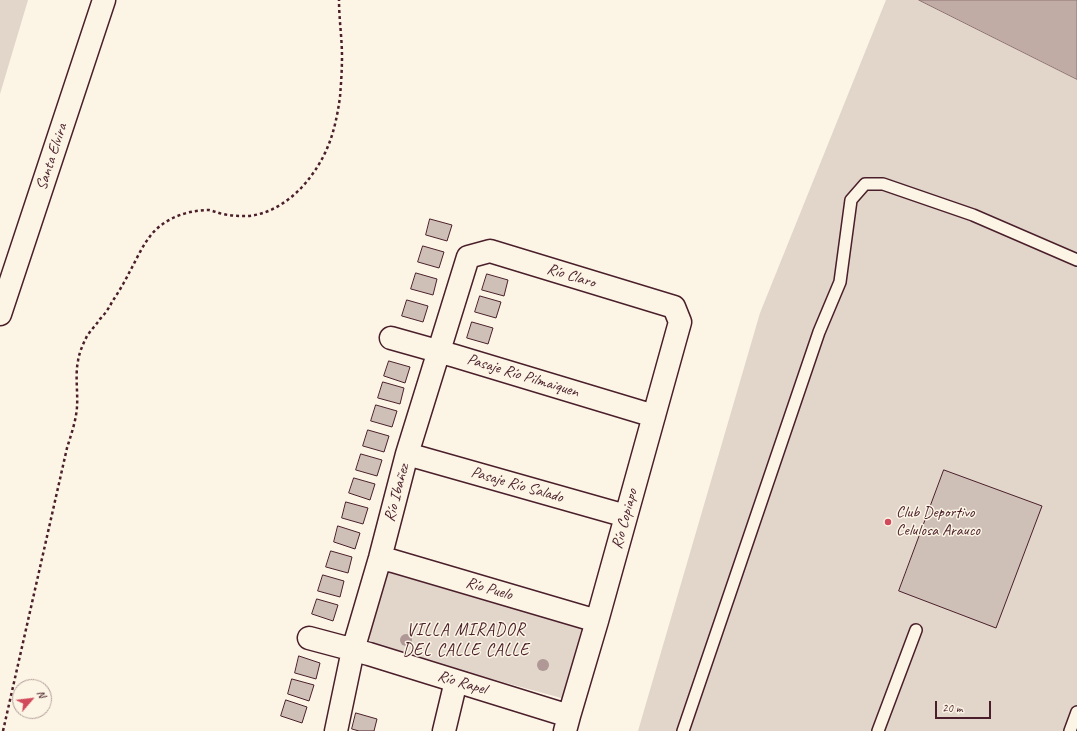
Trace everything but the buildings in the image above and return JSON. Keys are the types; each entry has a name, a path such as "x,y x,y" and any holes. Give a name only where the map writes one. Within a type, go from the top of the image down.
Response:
{"street":[{"name":"Santa Elvira","path":"0,314 104,0"},
{"name":"Río Claro","path":"468,257 490,252 674,307"},
{"name":"Río Ibañez","path":"336,731 353,650 380,558 407,454 440,352 468,257"},
{"name":"Río Copiapo","path":"567,723 597,621 680,322 674,307"},
{"name":"Pasaje Río Pilmaiquen","path":"391,338 463,358 654,416"},
{"name":"Pasaje Río Salado","path":"407,454 626,516"},
{"name":"Río Puelo","path":"380,558 597,621"},
{"name":"Río Rapel","path":"309,638 456,681 567,723"},
{"path":"444,731 456,681"}],"lane":[{"path":"683,731 819,332 840,282 851,200 865,184 883,184 973,215 1077,260"},
{"path":"878,731 916,630"},
{"path":"1070,731 1077,712"}],"path":[{"path":"3,731 77,409 77,368 81,348 87,336 112,303 145,243 152,233 170,219 196,211 210,210 236,216 250,216 276,208 300,190 310,178 327,151 336,123 341,84 342,58 339,0"}],"shaded area":[{"path":"0,0 28,0 0,94"},
{"name":"Club Deportivo Celulosa Arauco","path":"886,0 919,0 1077,79 1077,731 638,731 760,313"},
{"path":"919,0 1077,0 1077,79"},
{"path":"389,565 585,629 565,699 382,649 368,639"}],"place":[{"name":"Club Deportivo Celulosa Arauco","path":"888,522"}],"district":[{"name":"VILLA MIRADOR DEL CALLE CALLE","path":"466,641"}]}
